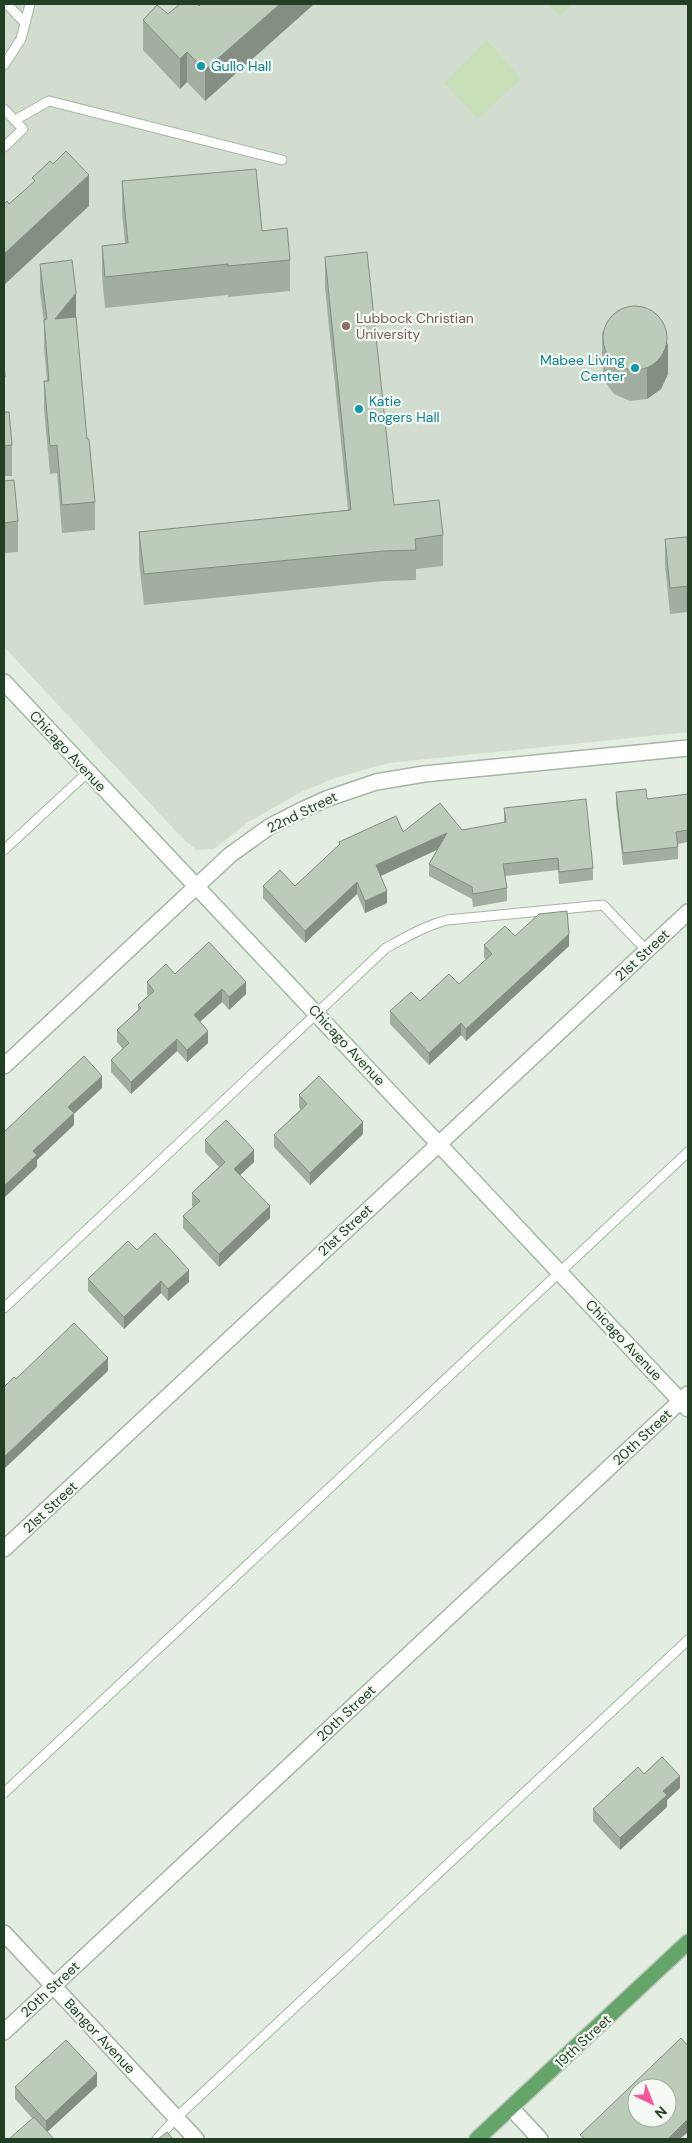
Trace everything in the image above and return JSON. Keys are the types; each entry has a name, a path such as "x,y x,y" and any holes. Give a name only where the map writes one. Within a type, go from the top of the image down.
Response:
{"main road":[{"name":"19th Street","path":"482,2138 511,2108 688,1942"}],"street":[{"name":"Chicago Avenue","path":"4,682 560,1272 686,1402"},
{"name":"22nd Street","path":"4,1066 230,855 273,824 326,799 376,782 424,774 688,748"},
{"name":"21st Street","path":"4,1549 688,912"},
{"name":"20th Street","path":"4,2032 686,1402"},
{"name":"Bangor Avenue","path":"4,1933 196,2139"},
{"path":"511,2108 540,2139"}],"lane":[{"path":"7,4 25,23"},
{"path":"4,65 21,39 30,4"},
{"path":"15,120 49,101 282,160"},
{"path":"4,109 23,129 4,147"},
{"path":"4,850 88,772"},
{"path":"4,1308 386,948 430,925 448,920 603,905 647,951"},
{"path":"4,1793 688,1152"},
{"path":"157,2139 176,2118 688,1640"}],"shaded area":[{"name":"Lubbock Christian University","path":"4,4 688,4 688,732 389,763 335,778 299,793 247,823 214,849 197,850 185,841 4,647"}],"green space":[{"path":"548,4 573,4 559,16"},
{"path":"487,40 521,79 478,119 444,83"}],"building":[{"path":"180,4 197,4 199,6 201,4 280,4 205,70 187,52 180,59 143,20 157,5 168,14"},
{"path":"66,151 89,175 4,254 4,204 7,201 9,204 35,181 32,178 50,161 53,164"},
{"path":"256,169 262,231 287,228 290,260 228,266 228,264 105,277 102,246 128,243 122,181"},
{"path":"367,252 394,505 439,500 443,535 415,539 416,550 384,551 144,574 139,532 351,510 325,257"},
{"path":"72,260 76,293 55,319 76,317 87,439 89,439 95,502 62,505 57,445 50,446 44,381 49,381 44,320 47,319 40,264"},
{"path":"629,306 641,306 658,315 665,326 667,338 665,350 658,361 641,370 629,370 617,365 608,356 603,344 603,332 608,320 617,311"},
{"path":"4,412 9,412 12,445 4,446"},
{"path":"14,480 18,521 4,523 4,481"},
{"path":"687,537 688,586 670,588 665,539"},
{"path":"646,789 647,799 688,794 688,830 676,832 678,847 623,853 616,792"},
{"path":"586,799 593,868 559,872 558,858 503,864 507,888 473,894 472,887 429,864 447,833 376,865 387,891 365,901 357,882 305,931 263,886 280,870 295,886 340,844 339,842 396,816 403,832 440,803 462,830 506,822 504,808"},
{"path":"567,911 569,934 466,1029 461,1023 429,1053 390,1011 411,992 420,1001 449,974 459,984 492,954 484,945 505,926 515,936 539,914"},
{"path":"209,942 246,982 229,997 222,989 194,1015 208,1031 187,1050 177,1039 131,1082 111,1060 129,1043 117,1030 141,1008 138,1005 154,991 147,982 166,964 175,974"},
{"path":"84,1056 102,1076 68,1107 74,1113 33,1151 37,1155 4,1186 4,1132"},
{"path":"319,1076 363,1122 310,1173 274,1135 307,1104 299,1095"},
{"path":"226,1120 254,1150 234,1169 270,1206 219,1254 183,1216 200,1201 192,1193 225,1162 205,1140"},
{"path":"155,1233 189,1270 168,1289 161,1281 124,1317 88,1279 128,1241 137,1250"},
{"path":"74,1323 108,1358 4,1457 4,1387 14,1377 16,1379"},
{"path":"662,1757 680,1776 663,1791 667,1795 620,1838 593,1809 638,1767 644,1774"},
{"path":"681,2038 688,2046 688,2119 668,2139 585,2139 580,2135 627,2090 627,2128 677,2128 677,2078 639,2078"},
{"path":"66,2040 97,2073 46,2121 15,2087"},
{"path":"34,2117 54,2139 9,2139"},
{"path":"167,2132 173,2139 158,2139"}],"place":[{"name":"Gullo Hall","path":"201,66"},
{"name":"Lubbock Christian University","path":"346,326"},
{"name":"Mabee Living Center","path":"635,368"},
{"name":"Katie Rogers Hall","path":"359,409"}]}
